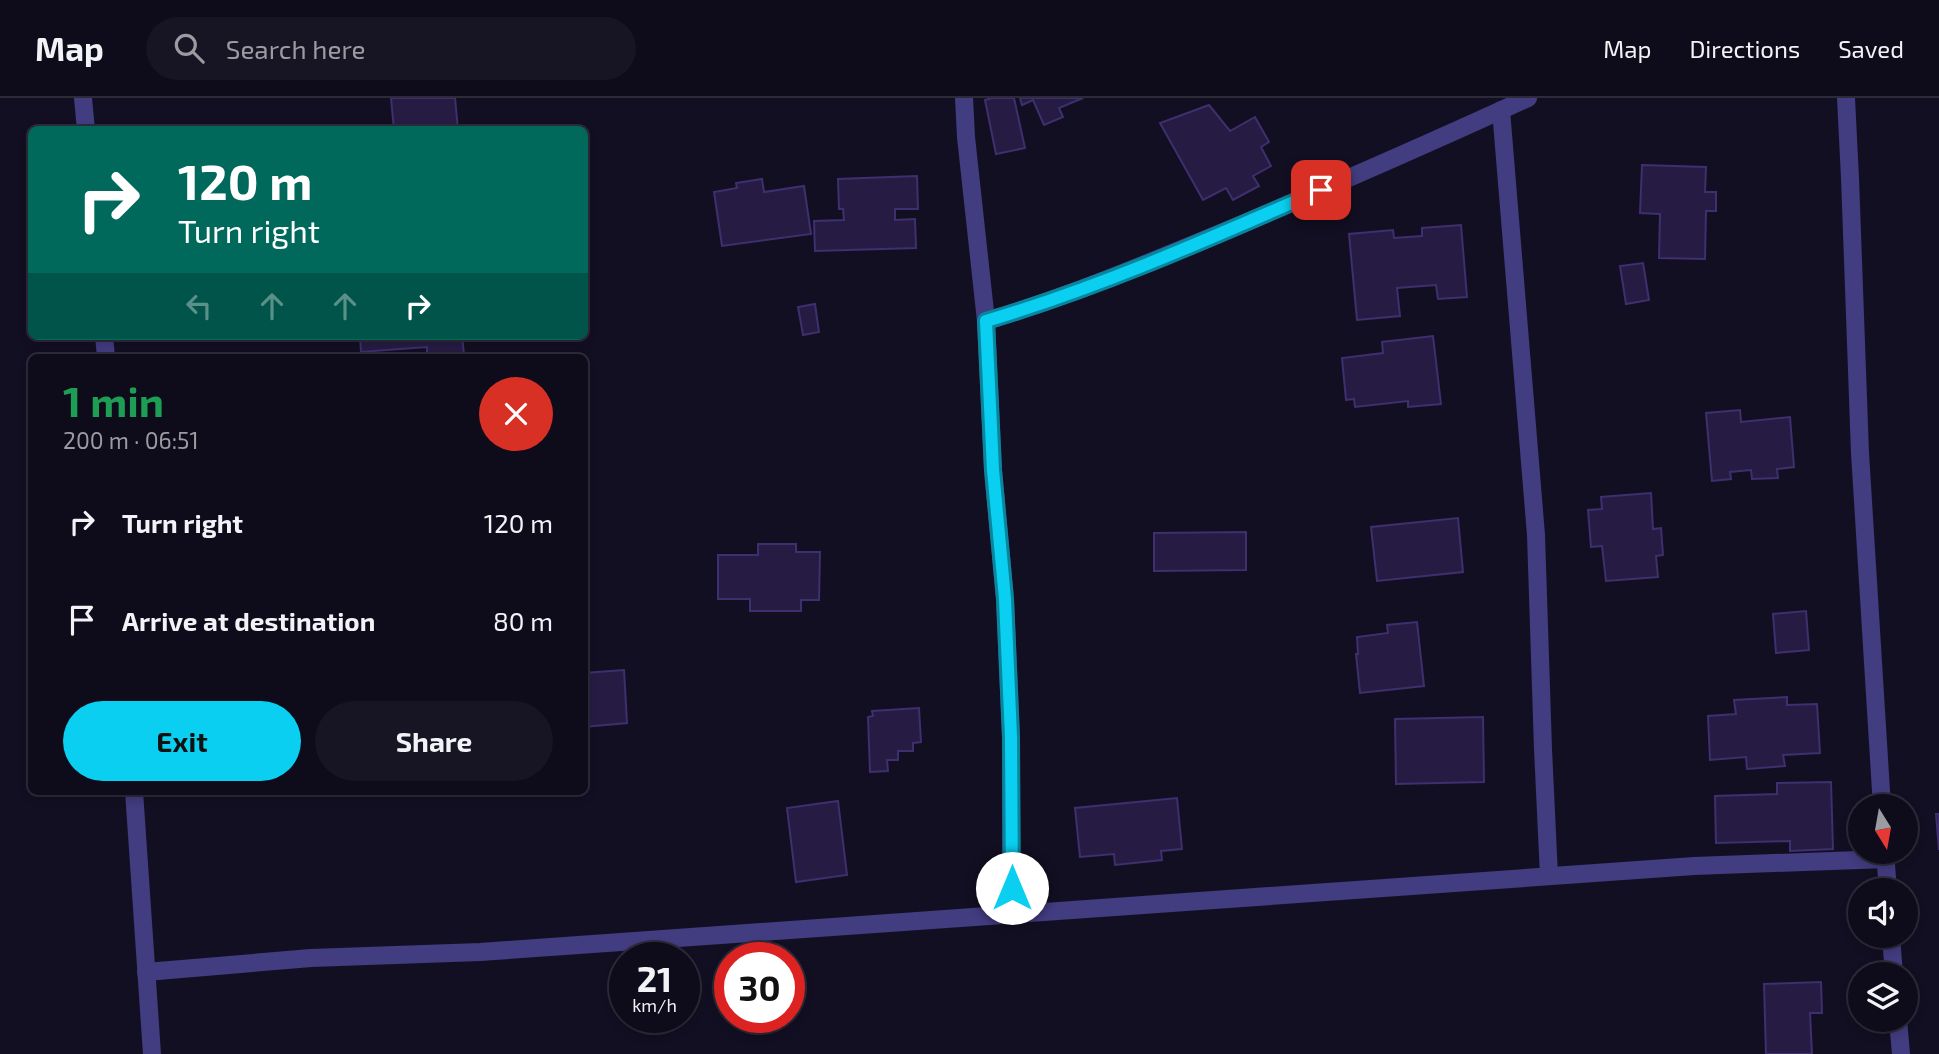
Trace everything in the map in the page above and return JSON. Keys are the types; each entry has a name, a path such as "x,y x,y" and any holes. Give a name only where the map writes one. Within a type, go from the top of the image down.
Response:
{"street":[{"path":"83,98 86,126"},
{"path":"964,98 986,321 993,470 1005,599 1011,737 1012,914"},
{"path":"986,321 1044,304 1133,270 1528,98"},
{"path":"1846,98 1860,453 1881,794"},
{"path":"1501,110 1536,535 1549,876"},
{"path":"134,795 152,1054"},
{"path":"146,972 311,958 480,952 1694,866 1848,858"},
{"path":"1899,1032 1902,1054"}],"building":[{"path":"391,98 455,98 458,126 394,126"},
{"path":"1014,98 1025,148 996,154 985,100"},
{"path":"1020,98 1083,98 1059,108 1063,117 1044,125 1033,100 1022,105"},
{"path":"1209,105 1230,131 1255,117 1269,142 1261,147 1271,166 1253,176 1259,186 1233,200 1226,188 1203,200 1160,123"},
{"path":"1642,165 1706,167 1705,192 1716,192 1716,211 1706,211 1705,259 1659,258 1660,214 1640,213"},
{"path":"917,176 918,209 895,209 895,220 915,219 916,248 815,251 814,221 844,220 843,209 839,209 838,179"},
{"path":"762,179 764,192 804,186 811,234 722,246 714,192 737,188 736,183"},
{"path":"1461,225 1467,297 1438,299 1436,285 1397,288 1400,316 1357,320 1349,234 1393,230 1394,238 1422,236 1422,228"},
{"path":"1643,263 1649,300 1626,304 1620,266"},
{"path":"815,304 819,332 803,335 798,307"},
{"path":"1433,336 1441,404 1408,407 1408,401 1355,407 1354,399 1346,400 1342,358 1383,353 1382,342"},
{"path":"360,340 462,340 464,354 427,354 427,347 361,352"},
{"path":"1740,410 1741,422 1790,417 1794,467 1777,469 1778,478 1752,479 1751,470 1730,472 1731,479 1712,481 1706,413"},
{"path":"1651,493 1653,529 1661,528 1663,555 1656,556 1658,577 1606,581 1602,546 1591,547 1588,510 1602,509 1601,497"},
{"path":"1458,518 1463,572 1377,581 1371,527"},
{"path":"1246,532 1246,570 1154,571 1154,533"},
{"path":"758,544 796,544 796,552 820,552 819,600 801,600 801,611 750,611 750,599 718,599 718,555 758,555"},
{"path":"1806,611 1809,650 1776,653 1773,614"},
{"path":"1417,622 1424,686 1360,693 1357,637 1388,633 1387,625"},
{"path":"624,670 627,723 588,727 588,673"},
{"path":"1787,697 1787,705 1817,704 1820,753 1783,755 1785,766 1747,769 1746,757 1710,760 1708,716 1736,714 1734,700"},
{"path":"919,708 921,742 913,743 913,751 898,751 898,760 887,760 888,771 870,772 868,717 873,716 872,711"},
{"path":"1483,717 1484,782 1396,784 1395,719"},
{"path":"1831,782 1833,849 1790,851 1790,841 1716,843 1715,796 1777,794 1777,783"},
{"path":"1177,798 1182,849 1161,851 1162,860 1115,865 1114,854 1080,857 1075,808"},
{"path":"838,801 847,875 796,882 787,808"},
{"path":"1936,814 1939,814 1939,850"},
{"path":"1821,982 1822,1013 1810,1013 1812,1054 1766,1054 1764,984"}],"route":[{"path":"1012,888 1011,737 1005,599 993,470 986,321 1044,304 1133,270 1321,190"}]}
